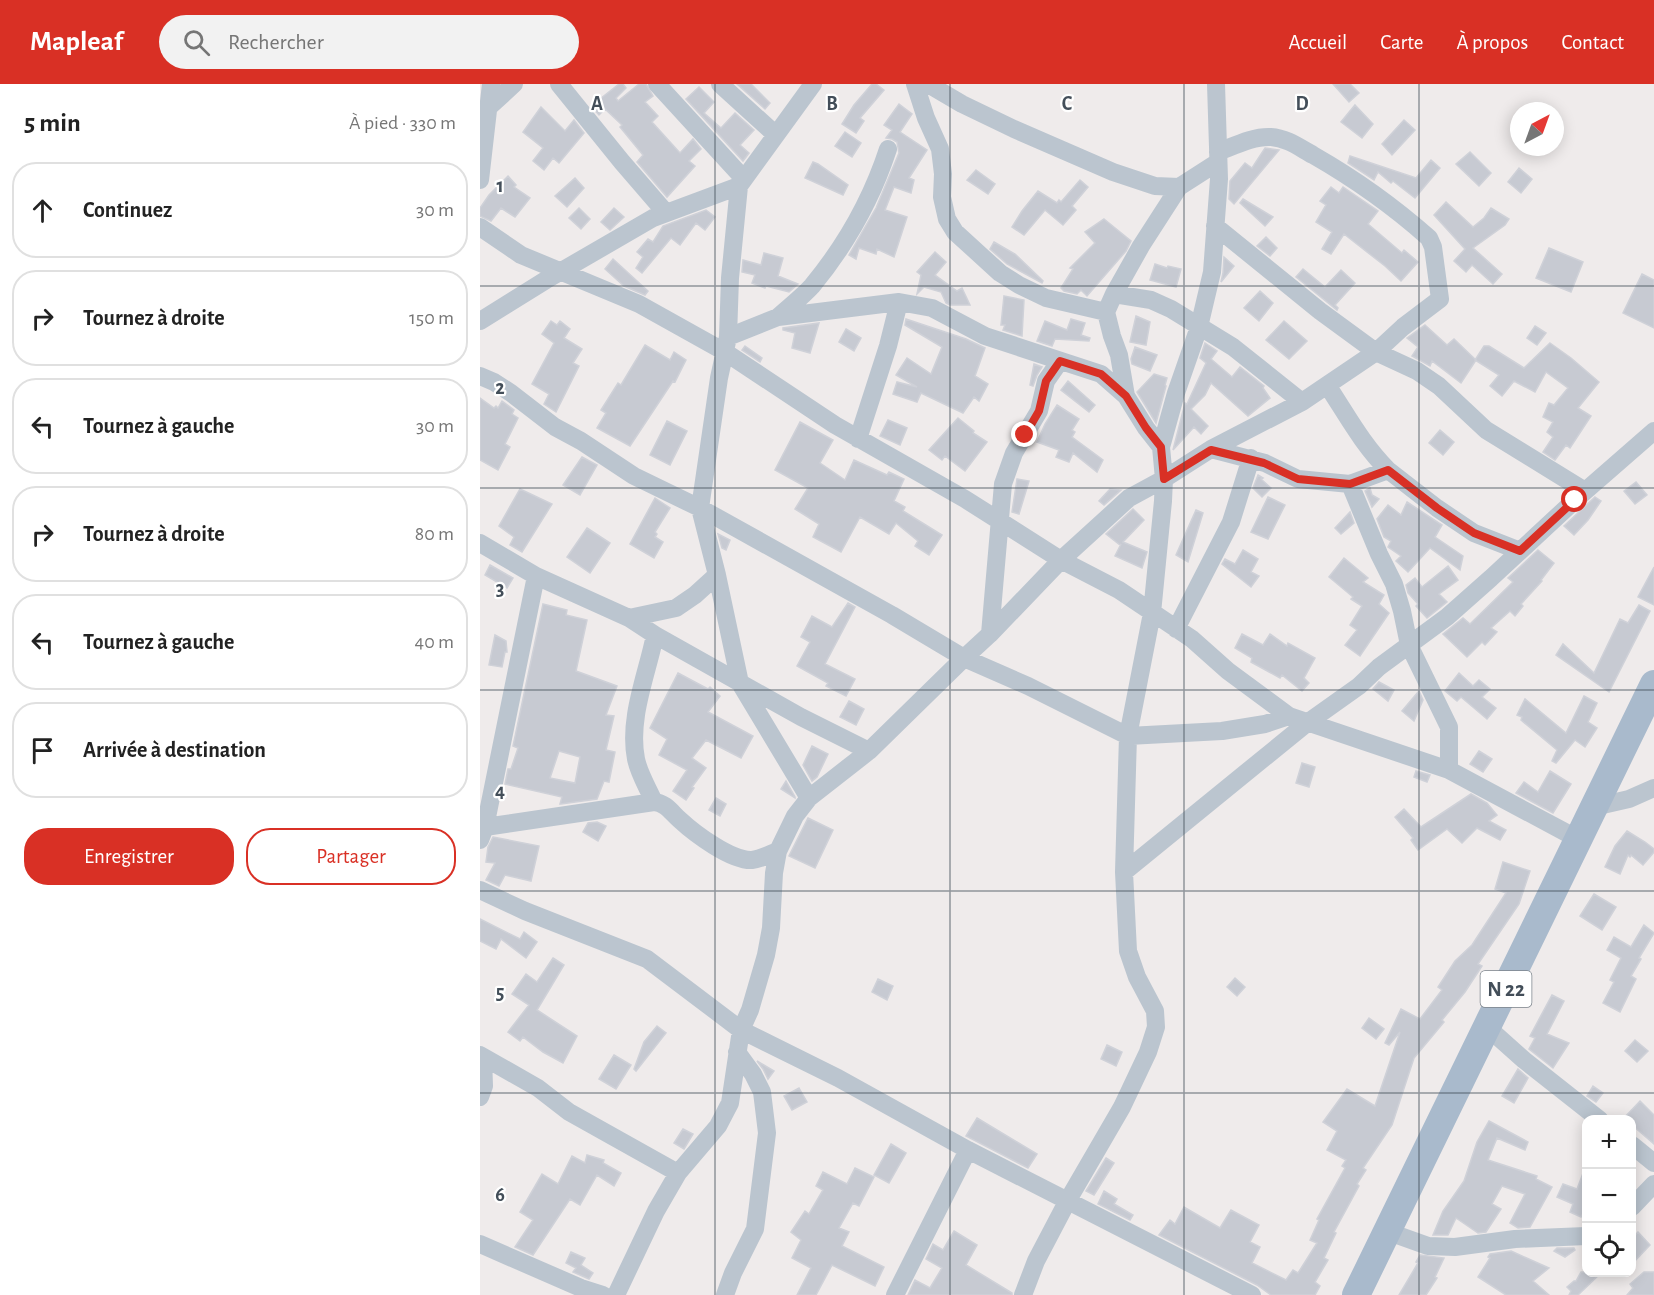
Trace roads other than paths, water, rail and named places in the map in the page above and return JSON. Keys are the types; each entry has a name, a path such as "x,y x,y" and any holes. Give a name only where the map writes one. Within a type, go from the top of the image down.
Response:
{"main road":[{"name":"N 22","path":"1356,1295 1654,684"}],"street":[{"path":"480,180 491,84"},
{"path":"489,107 514,84"},
{"path":"559,84 666,213"},
{"path":"657,84 741,183"},
{"path":"720,84 776,135"},
{"path":"915,84 926,118 940,148 943,174 942,197 947,219 955,232 1000,273 1019,285 1046,298 1106,312"},
{"path":"928,84 962,104 1014,129 1113,172 1155,186 1179,187"},
{"path":"1023,1295 1036,1261 1068,1200 1122,1107 1148,1052 1156,1027 1155,1011 1137,977 1128,951 1124,872 1128,736 1152,613 1164,479 1161,447 1176,393 1199,327 1212,272 1218,157 1216,84"},
{"path":"804,88 776,135 741,183 730,278 726,344 712,420 700,508 740,683 809,798"},
{"path":"616,1295 656,1211 678,1173 717,1126 730,1103 741,1030 750,1010 766,955 771,928 774,873 778,851 795,816 809,798 869,751 990,634 1061,560 1129,498 1211,450 1302,402 1376,352 1440,298 1433,248 1429,238 1343,171 1288,141 1271,137 1250,140 1218,157 1179,187 1141,246 1114,294 1106,312 1119,355 1126,396"},
{"path":"726,344 778,317 811,287 834,256 866,204 888,149"},
{"path":"480,321 652,218 741,183"},
{"path":"1215,226 1320,311 1376,352 1417,371 1439,386 1486,430 1585,491"},
{"path":"480,227 521,255 639,304 726,344 858,439 965,499 1061,560 1119,590 1192,639 1255,692 1289,716 1449,770 1578,839"},
{"path":"1114,294 1150,300 1171,309 1233,347 1302,402"},
{"path":"778,317 899,302 932,308 985,336 1101,374 1126,396 1161,447"},
{"path":"858,439 888,346 899,302"},
{"path":"990,634 1003,484 1014,453 1039,411 1046,381 1060,361"},
{"path":"480,376 512,393 555,427 581,441 634,476 700,508 892,615 964,658 1028,686 1128,736 1222,731 1265,724 1289,716"},
{"path":"1327,385 1373,456 1388,470 1474,533 1520,551"},
{"path":"1124,872 1308,723 1447,617 1654,431"},
{"path":"1211,450 1251,458 1298,479 1350,484 1388,470"},
{"path":"1176,628 1232,522 1251,458"},
{"path":"1350,484 1394,584 1409,645 1449,727 1449,770"},
{"path":"480,543 536,576 629,618 801,717 869,751"},
{"path":"629,618 676,608 717,575"},
{"path":"536,576 483,834 654,802 667,807 696,834 742,858 750,860 778,851"},
{"path":"654,802 636,761 634,745 638,704 655,635"},
{"path":"1594,807 1629,799 1654,788"},
{"path":"480,890 525,911 647,959 741,1030 838,1078 968,1150 1252,1295"},
{"path":"1487,1027 1524,1060 1595,1115"},
{"path":"726,1295 733,1273 755,1229 767,1133 762,1092 753,1074 737,1052"},
{"path":"482,1056 538,1088 569,1112 678,1173"},
{"path":"480,1097 484,1086 482,1056"},
{"path":"1636,1148 1654,1163"},
{"path":"895,1295 968,1150"},
{"path":"1636,1203 1654,1184"},
{"path":"1386,1232 1428,1246 1455,1247 1515,1239 1582,1236"},
{"path":"480,1244 581,1288 603,1295"}]}
